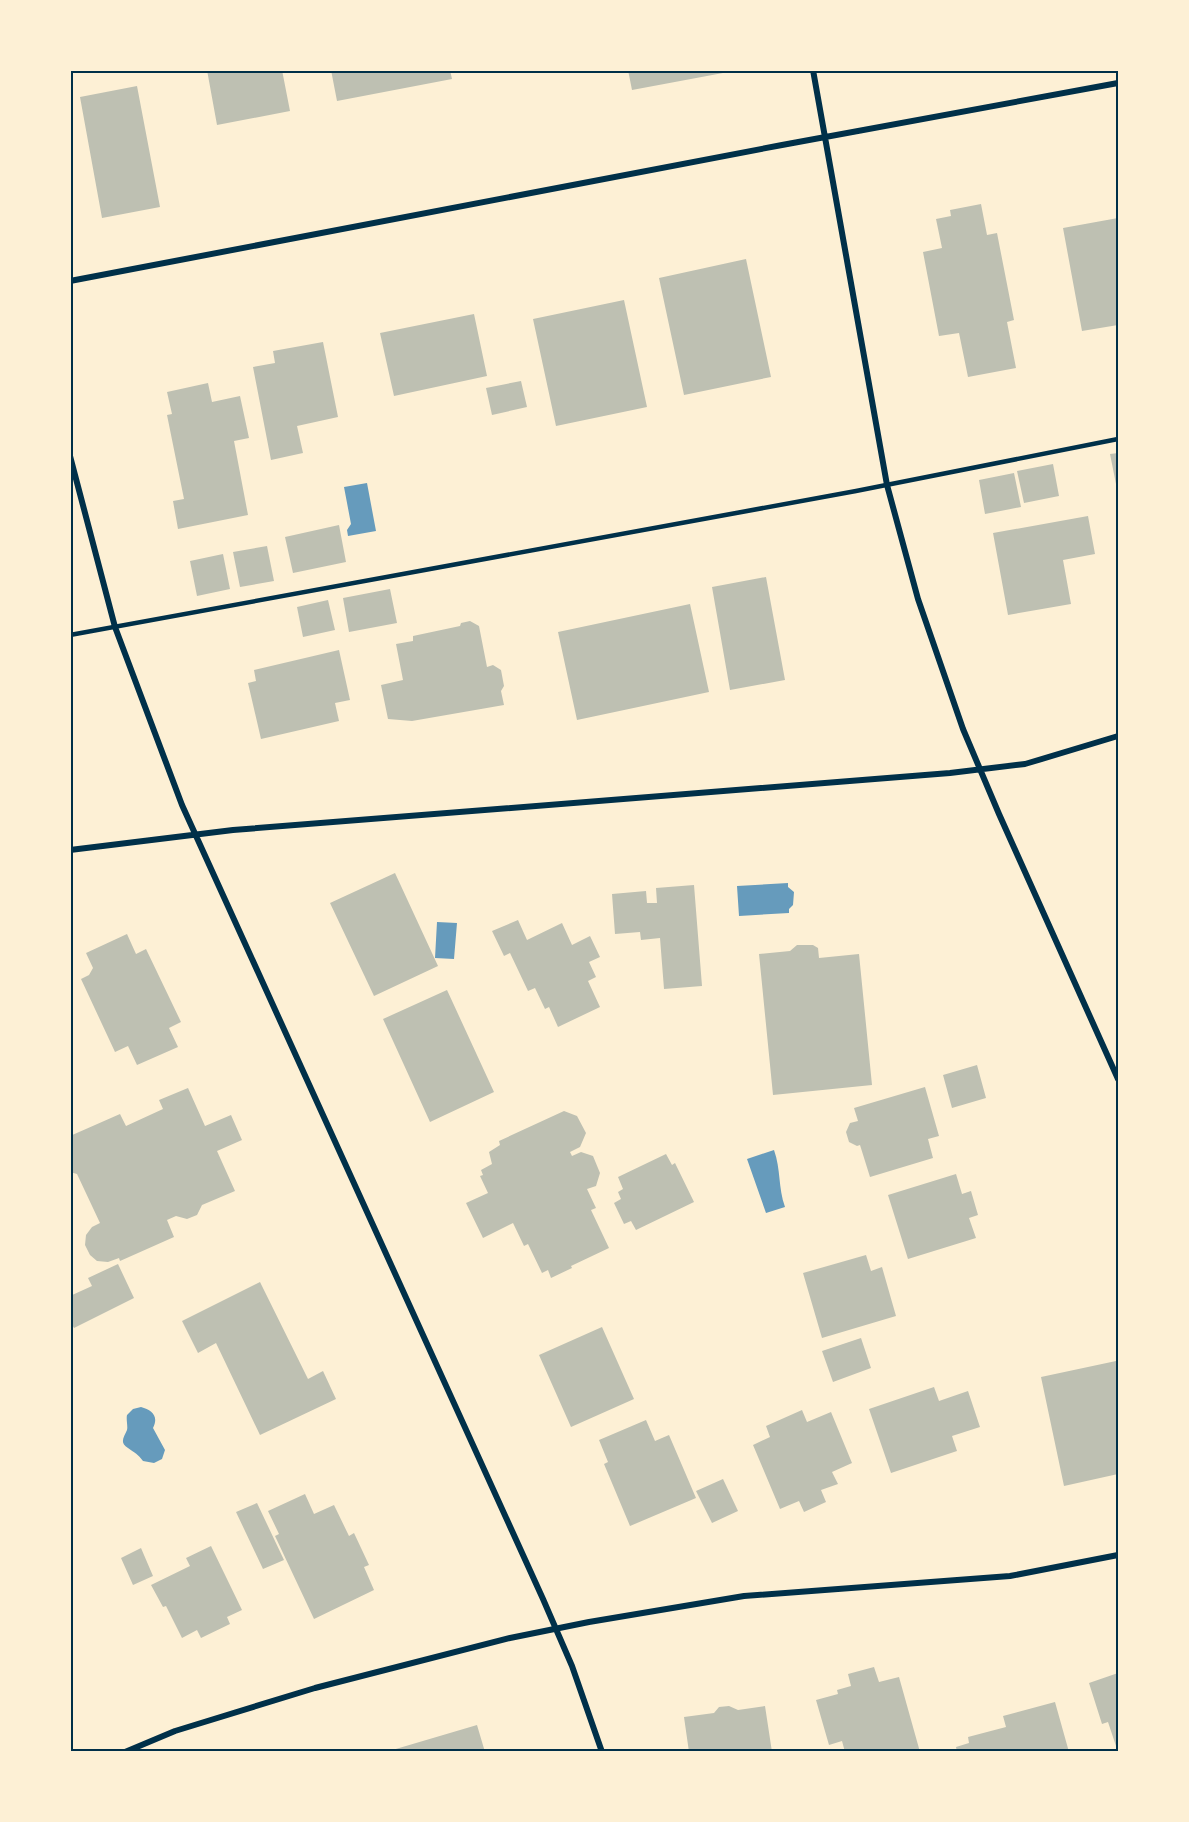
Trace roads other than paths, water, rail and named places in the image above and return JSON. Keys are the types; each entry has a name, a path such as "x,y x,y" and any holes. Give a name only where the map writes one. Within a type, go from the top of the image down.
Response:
{"street":[{"path":"813,70 887,485 918,599 963,729 1119,1080"},
{"path":"70,281 1119,83"},
{"path":"70,456 115,627 182,805 556,1629 572,1666 602,1752"},
{"path":"70,850 195,834 980,769 1025,764 1119,736"},
{"path":"125,1752 175,1731 315,1688 510,1638 744,1596 1010,1576 1119,1555"}],"lane":[{"path":"70,635 887,485 1119,439"}],"water":[{"path":"367,483 376,531 348,536 347,530 351,524 344,487"},
{"path":"788,883 788,887 794,892 793,905 789,913 739,916 737,886"},
{"path":"437,922 457,923 454,959 435,958"},
{"path":"774,1150 785,1207 766,1213 747,1159"},
{"path":"141,1407 155,1417 153,1428 165,1450 162,1459 154,1463 143,1461 123,1442 127,1428 127,1415 133,1409"}]}
